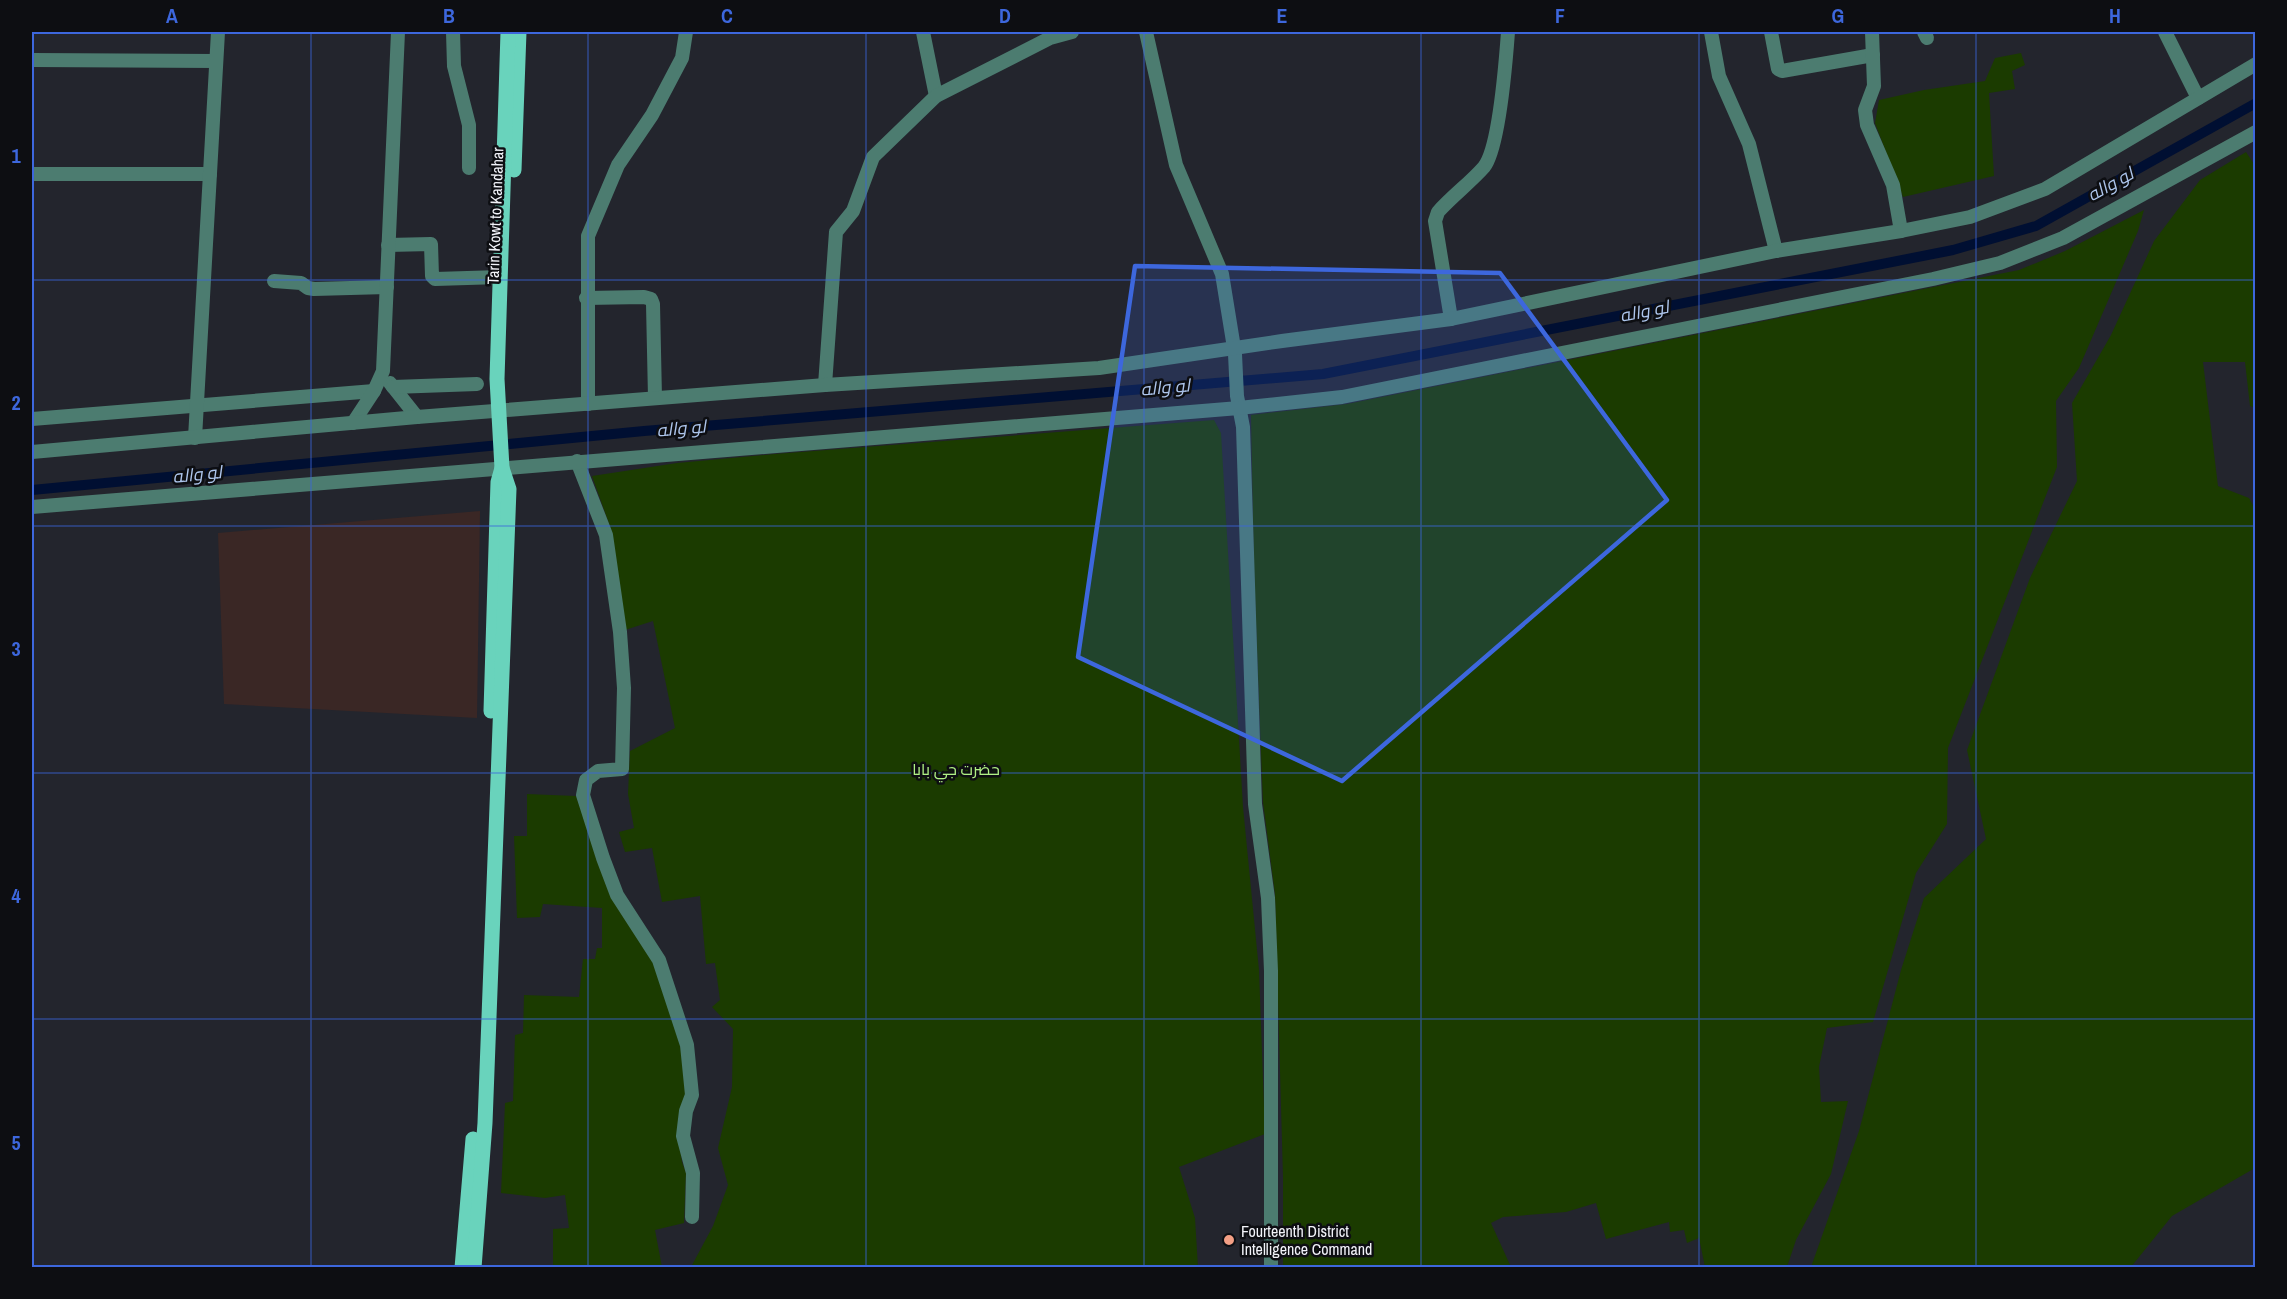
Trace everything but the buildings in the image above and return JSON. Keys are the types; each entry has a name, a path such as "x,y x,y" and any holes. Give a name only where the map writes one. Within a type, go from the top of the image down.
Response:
{"main road":[{"name":"Tarin Kowt to Kandahar","path":"498,412 497,379 508,32"},
{"name":"Tarin Kowt to Kandahar","path":"498,412 507,381 519,32"},
{"path":"462,1268 478,1068 509,489 501,462 498,412"},
{"path":"474,1268 485,1123 495,738"}],"street":[{"path":"195,438 218,32"},
{"path":"353,423 374,391 383,371 398,32"},
{"path":"453,32 454,66 469,125 469,168"},
{"path":"588,404 586,298 588,236 618,165 652,115 682,58 686,32"},
{"path":"923,32 936,96"},
{"path":"825,385 836,232 853,211 873,157 936,96 1050,38 1072,32"},
{"path":"1146,32 1176,165 1222,274 1243,427 1255,804 1268,898 1271,983 1271,1268"},
{"path":"1451,319 1435,221 1438,212 1484,167 1491,156 1504,83 1508,32"},
{"path":"1711,32 1719,76 1749,144 1776,251"},
{"path":"1771,32 1778,69 1782,71 1873,55"},
{"path":"1872,32 1874,86 1865,110 1867,125 1893,185 1901,231"},
{"path":"2165,32 2198,98"},
{"path":"32,60 216,61"},
{"path":"32,452 417,417 825,385 1099,368 1234,352 1282,341 1451,319 1776,251 1901,231 1970,217 2045,189 2256,64"},
{"path":"32,507 501,462 577,461 1238,402 1342,397 1933,279 2000,263 2063,237 2253,139"},
{"path":"32,174 210,174"},
{"path":"388,246 431,244 432,276 435,279 500,277"},
{"path":"274,280 301,283 314,289 387,287"},
{"path":"586,298 644,297 651,299 655,399"},
{"path":"383,371 417,417"},
{"path":"393,387 477,384"},
{"path":"32,419 374,391"},
{"path":"577,461 606,535 620,632 624,688 622,769 598,771 585,780 583,795 617,895 659,960 687,1045 692,1095 686,1111 683,1136 693,1173 692,1217"}],"highlighted area":[{"path":"1135,266 1500,273 1667,500 1342,781 1078,657"}],"shaded area":[{"path":"480,511 477,718 224,704 218,533"}],"green space":[{"path":"2021,53 2025,65 2012,71 2015,89 1989,93 1994,176 1903,197 1875,123 1879,100 1924,90 1985,81 1995,58"},
{"path":"2246,152 2256,167 2255,408 2250,406 2245,362 2203,362 2218,486 2249,498 2255,509 2255,1168 2172,1216 2131,1267 1811,1267 1859,1131 1901,970 1924,898 1986,839 1967,750 2030,578 2077,481 2072,403 2111,335 2154,241 2200,180"},
{"path":"2144,210 2138,231 2079,368 2056,401 2057,467 1948,748 1947,824 1916,873 1873,1022 1827,1028 1819,1067 1821,1102 1848,1101 1831,1174 1796,1240 1787,1267 1705,1267 1699,1238 1687,1243 1684,1230 1670,1232 1669,1222 1606,1239 1596,1203 1566,1212 1503,1217 1491,1223 1511,1267 1283,1267 1283,1177 1275,894 1263,802 1254,572 1251,415 1347,404 2019,270 2065,251"},
{"name":"حضرت جي بابا","path":"1214,420 1221,433 1243,807 1259,970 1265,1134 1179,1167 1195,1218 1198,1267 691,1267 713,1226 728,1185 718,1148 732,1087 733,1029 712,1007 720,1000 715,963 706,964 700,896 662,902 652,848 625,852 619,832 634,828 628,794 630,751 675,728 653,621 625,630 612,532 592,476 677,463 775,454"},
{"path":"527,794 576,796 598,859 655,963 680,1044 685,1077 685,1095 678,1134 686,1173 684,1223 655,1230 662,1267 553,1267 553,1229 569,1228 565,1195 545,1198 501,1193 505,1103 513,1101 515,1035 523,1033 524,995 579,997 583,959 595,959 597,948 602,948 602,908 543,904 540,917 517,918 514,836 527,836"}],"waterway":[{"name":"لو واله","path":"32,490 644,431 1323,374 1953,250 2036,226 2256,103"}],"place":[{"name":"Fourteenth District Intelligence Command","path":"1229,1240"}]}
